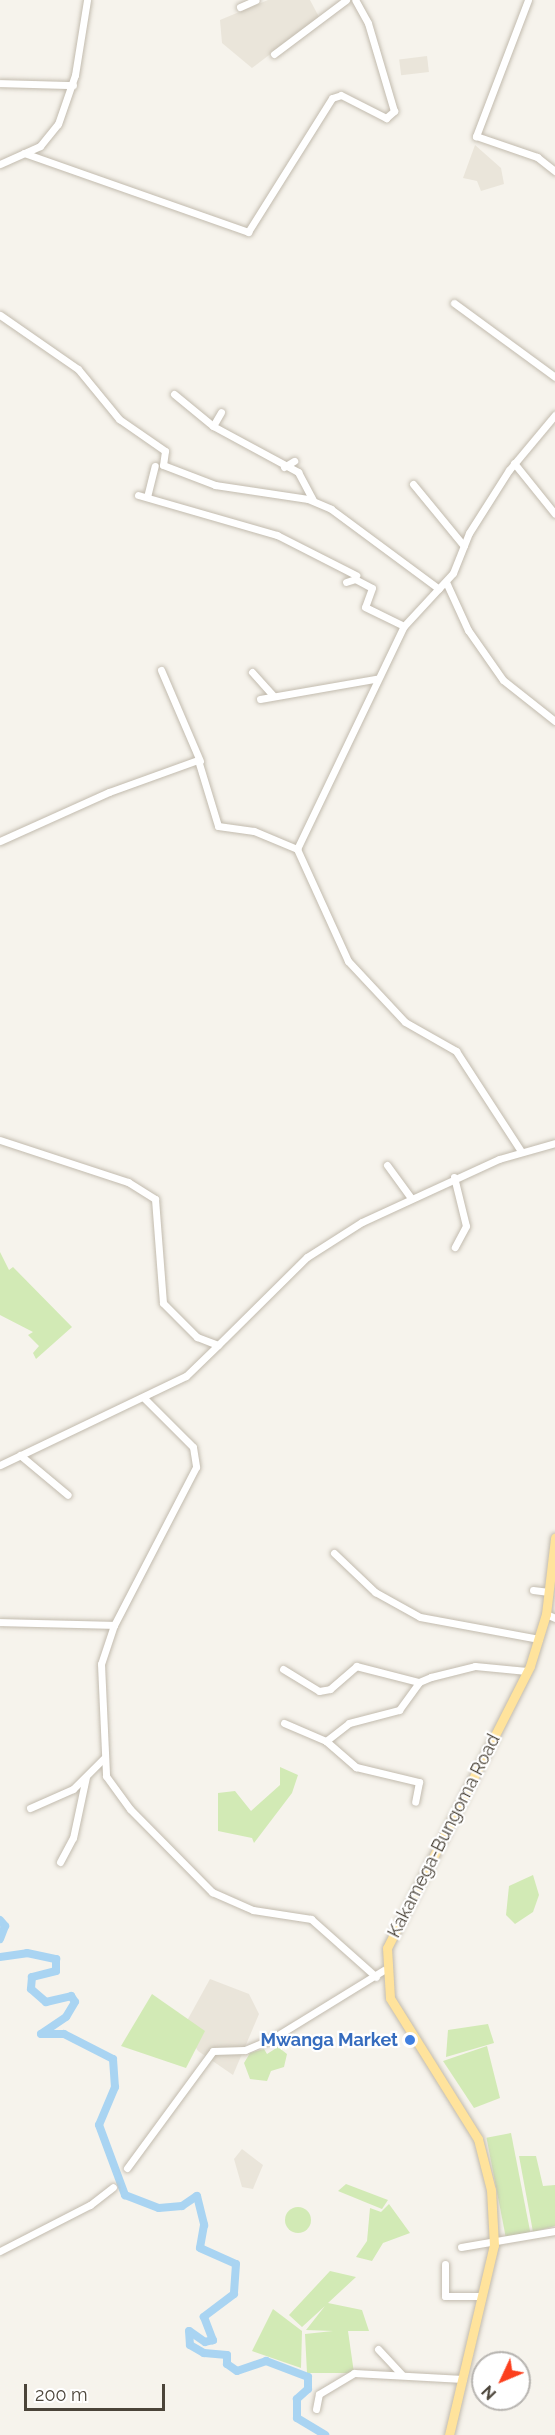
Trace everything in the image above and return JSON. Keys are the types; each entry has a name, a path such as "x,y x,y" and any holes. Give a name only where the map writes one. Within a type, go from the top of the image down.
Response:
{"main road":[{"name":"Kakamega-Bungoma Road","path":"384,1970 393,1927 477,1778 551,1616 549,1592 555,1538"},
{"path":"384,1970 406,2029 478,2139 491,2190 494,2245 449,2435"}],"street":[{"path":"0,164 24,153 51,135 73,85 87,0"},
{"path":"240,7 256,0"},
{"path":"274,54 345,0"},
{"path":"24,153 248,232 332,98 341,95 386,118 394,111 368,23 355,0"},
{"path":"528,0 476,136 537,157 555,171"},
{"path":"0,83 73,85"},
{"path":"454,303 555,377"},
{"path":"0,315 78,369 119,419 165,451 163,465 215,485 314,502 439,589"},
{"path":"174,394 213,426 305,477 314,502"},
{"path":"213,426 220,412"},
{"path":"297,849 375,679 404,626 446,582 464,546 514,463 555,414"},
{"path":"284,467 294,461"},
{"path":"514,463 555,514"},
{"path":"147,497 155,466"},
{"path":"413,484 464,546"},
{"path":"138,495 277,535 356,577 372,588 364,607 404,626"},
{"path":"346,582 356,577"},
{"path":"446,582 468,630 503,680 555,721"},
{"path":"161,670 200,761 218,826 254,831 297,849 348,961 405,1022 456,1051 521,1151"},
{"path":"252,672 273,695"},
{"path":"262,682 262,696 375,679"},
{"path":"0,841 109,792 200,761"},
{"path":"0,1140 128,1182 155,1199 163,1303 197,1337 218,1345"},
{"path":"0,1465 186,1376 306,1257 411,1198 454,1177 521,1151 555,1143"},
{"path":"387,1165 411,1198"},
{"path":"454,1177 466,1227 455,1247"},
{"path":"144,1398 193,1447 196,1467 114,1625 101,1664 106,1776 130,1809 212,1892 253,1910 311,1919 376,1977"},
{"path":"20,1455 68,1495"},
{"path":"334,1553 375,1592 420,1617 539,1639"},
{"path":"533,1590 549,1592"},
{"path":"0,1622 114,1625"},
{"path":"283,1669 320,1691 330,1689 356,1666 419,1682 475,1666 527,1671"},
{"path":"326,1741 349,1723 399,1710 419,1682"},
{"path":"284,1723 326,1741 356,1767 419,1782 415,1802"},
{"path":"30,1808 73,1789 104,1758"},
{"path":"60,1862 73,1838 86,1777"},
{"path":"127,2168 213,2051 245,2050 275,2037 384,1970"},
{"path":"0,2251 90,2205 113,2187"},
{"path":"461,2247 494,2245 555,2231"},
{"path":"445,2264 445,2296 482,2296"},
{"path":"378,2349 402,2375"},
{"path":"316,2409 319,2394 354,2373 463,2379"}],"shaded area":[{"path":"268,0 310,0 319,17 252,68 222,43 220,20"},
{"path":"427,56 429,72 401,75 399,59"},
{"path":"475,145 501,168 504,184 481,191 477,181 463,178"},
{"path":"210,1979 249,1994 259,2014 233,2075 198,2051 183,2028"},
{"path":"242,2149 263,2165 253,2189 242,2187 234,2159"}],"green space":[{"path":"0,1252 9,1270 13,1267 72,1327 36,1359 33,1353 39,1346 28,1335 33,1332 0,1315"},
{"path":"280,1767 298,1775 292,1793 254,1843 252,1838 218,1831 218,1793 235,1791 251,1811 280,1785"},
{"path":"533,1875 539,1895 533,1912 515,1924 506,1915 509,1886"},
{"path":"152,1994 205,2031 186,2068 121,2046"},
{"path":"488,2024 494,2043 446,2057 448,2030"},
{"path":"487,2046 500,2098 474,2108 443,2061"},
{"path":"278,2047 287,2054 284,2067 271,2071 267,2081 250,2079 244,2063 250,2053 264,2049 267,2054"},
{"path":"511,2133 530,2232 506,2237 486,2138"},
{"path":"519,2156 536,2156 543,2186 555,2185 555,2226 533,2232"},
{"path":"346,2184 388,2200 382,2209 338,2191"},
{"path":"389,2204 410,2233 383,2243 372,2261 356,2257 367,2241 370,2208 381,2212"},
{"path":"298,2207 307,2211 311,2220 307,2229 298,2233 289,2229 285,2220 289,2211"},
{"path":"330,2271 356,2277 328,2303 362,2310 369,2331 348,2331 354,2373 307,2373 305,2334 333,2331 306,2330 325,2306 302,2327 289,2315"},
{"path":"273,2309 302,2331 301,2368 252,2351"}],"waterway":[{"path":"0,1920 5,1926 0,1939"},
{"path":"0,1957 27,1953 56,1959 56,1971 32,1977 31,1989 46,2002 71,1996 75,2002 66,2017 41,2034 64,2034 113,2059 115,2087 99,2125 125,2195 159,2208 182,2206 197,2196 204,2225 200,2248 236,2264 234,2294 204,2317 213,2340 205,2342 189,2331 190,2345 204,2353 227,2355 227,2364 237,2371 266,2361 308,2377 308,2389 297,2399 297,2418 325,2435"}],"place":[{"name":"Mwanga Market","path":"410,2040"}]}
